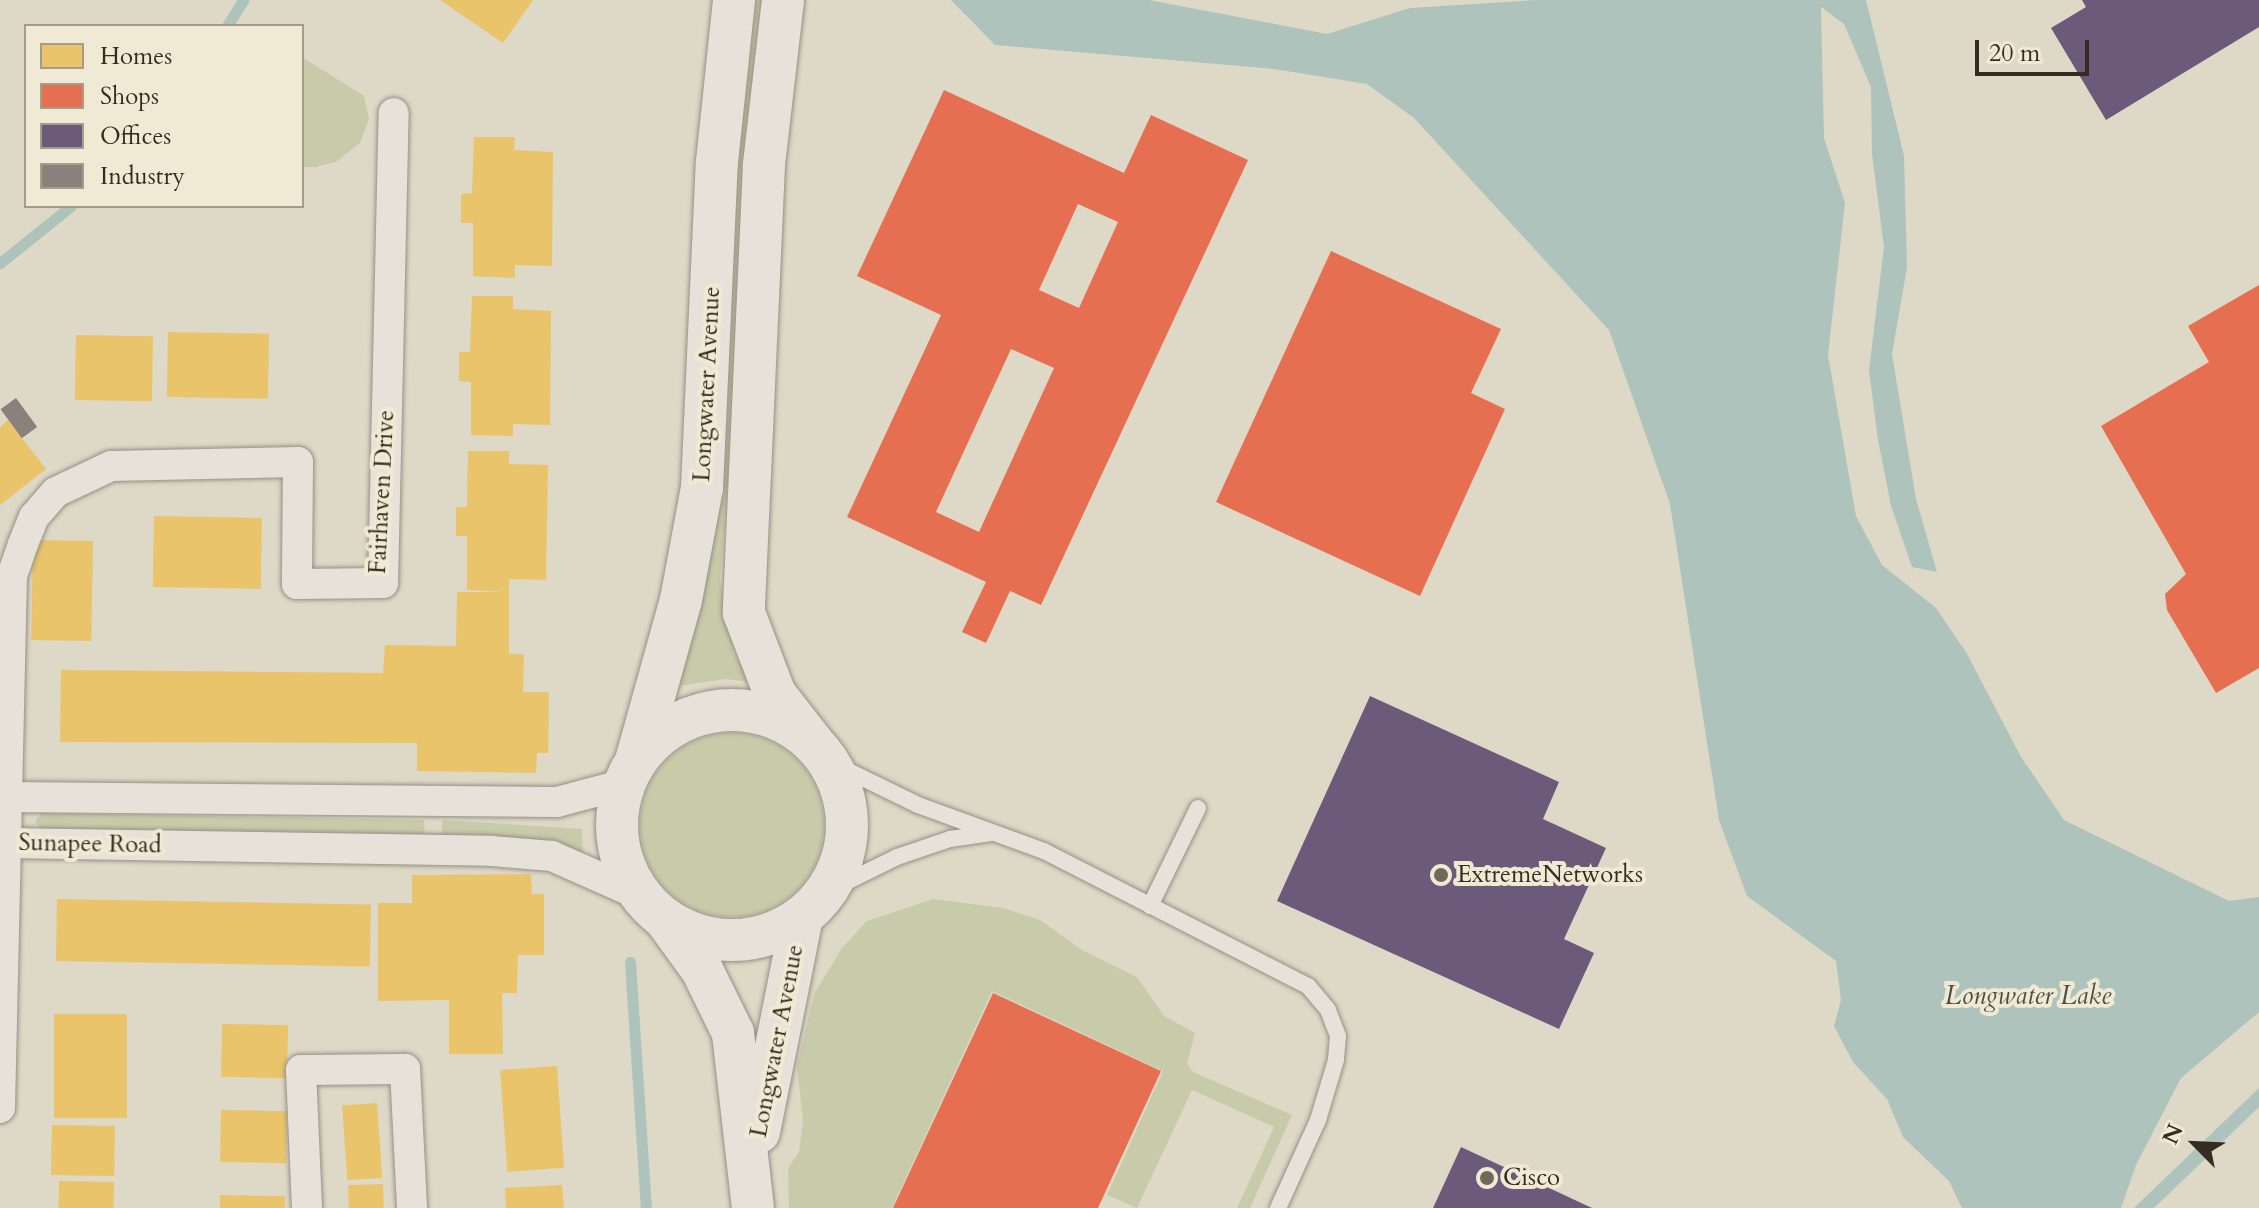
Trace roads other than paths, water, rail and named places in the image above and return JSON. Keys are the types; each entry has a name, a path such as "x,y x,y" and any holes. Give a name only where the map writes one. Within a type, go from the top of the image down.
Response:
{"street":[{"name":"Longwater Avenue","path":"630,772 681,600 702,488 717,162 734,0"},
{"name":"Longwater Avenue","path":"783,0 764,165 744,613 775,694 822,753"},
{"name":"Fairhaven Drive","path":"7,797 4,702 6,572 34,517 56,492 84,475 139,462 298,462 297,584 383,583 394,113"},
{"path":"730,709 775,718 822,753 847,820 842,862 814,905 766,936 726,941 689,932 652,907 618,840 617,812 630,772 680,722 730,709"},
{"name":"Sunapee Road","path":"630,772 557,802 7,797 5,843 492,851 552,856 652,907"},
{"path":"0,1108 5,843"},
{"name":"Longwater Avenue","path":"752,1165 814,905"},
{"name":"Longwater Avenue","path":"652,907 702,970 733,1033 752,1165 753,1208"},
{"path":"307,1208 301,1070 405,1069 412,1208"}],"lane":[{"path":"822,753 918,805 1044,851 1308,986 1328,1010 1338,1036 1336,1060 1318,1120 1278,1208"},
{"path":"1150,906 1198,808"},
{"path":"814,905 897,857 950,839 993,832"}],"water":[{"name":"Longwater Lake","path":"951,0 1149,0 1327,34 1410,8 1536,0 1866,0 1904,156 1907,267 1892,354 1916,499 1937,572 1912,567 1891,506 1878,440 1869,370 1884,247 1872,154 1871,87 1844,24 1821,7 1824,138 1845,203 1828,355 1856,516 1882,565 1936,608 1966,652 2021,757 2064,820 2229,901 2259,897 2259,1012 2181,1078 2136,1165 2121,1208 1962,1208 1949,1181 1903,1137 1887,1099 1853,1062 1834,1026 1841,1000 1836,961 1747,896 1719,820 1670,504 1609,330 1414,118 1367,84 1274,69 995,45"},
{"path":"2259,1088 2259,1107 2154,1208 2134,1208"}],"waterway":[{"path":"228,24 243,0"},
{"path":"0,263 69,208"},
{"path":"630,962 646,1208"}],"place":[{"name":"ExtremeNetworks","path":"1441,875"},
{"name":"Cisco","path":"1487,1178"}]}
